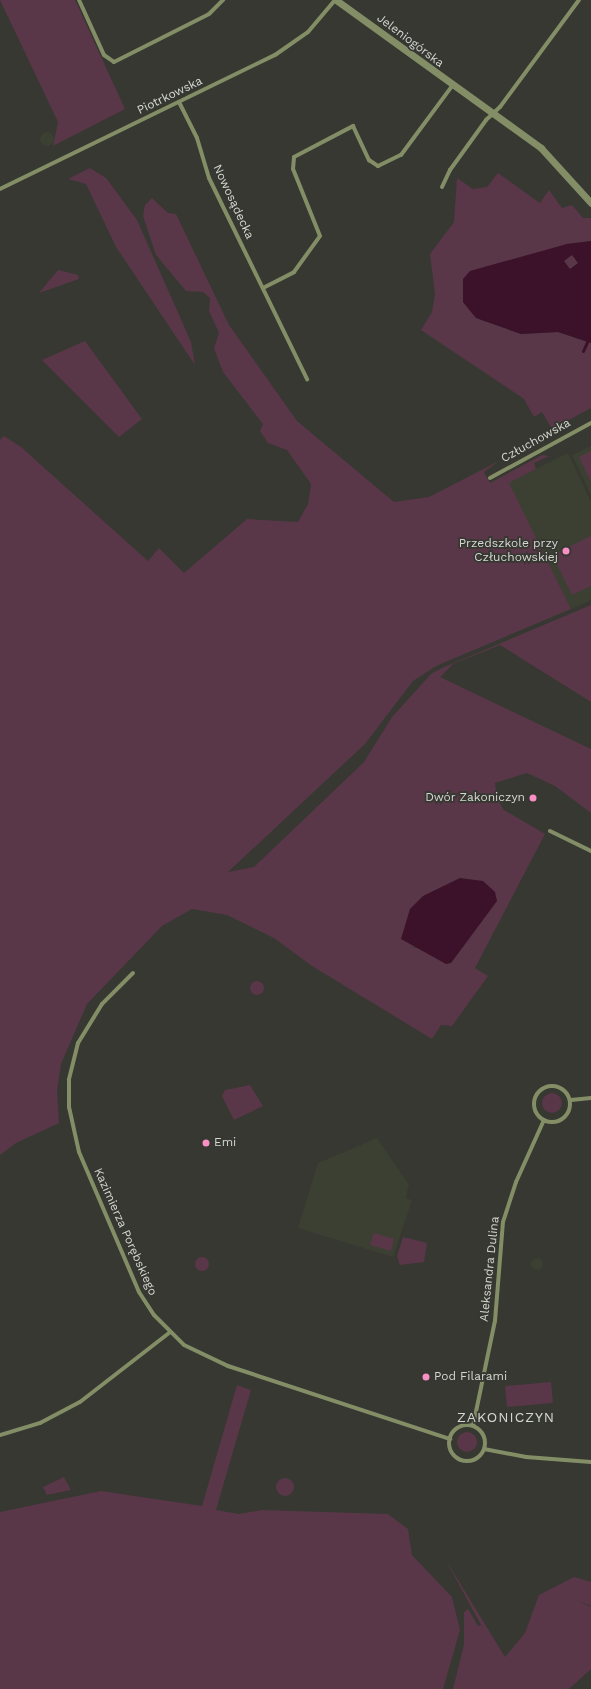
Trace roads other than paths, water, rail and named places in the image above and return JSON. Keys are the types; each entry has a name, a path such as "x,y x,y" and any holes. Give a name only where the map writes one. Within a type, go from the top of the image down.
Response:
{"street":[{"path":"79,0 104,55 114,62 209,14 223,0"},
{"name":"Jeleniogórska","path":"335,0 550,156 591,203"},
{"name":"Piotrkowska","path":"0,189 179,102 296,41 335,0"},
{"path":"442,187 450,170 579,0"},
{"path":"263,288 294,272 320,236 292,162 308,148 353,126 369,160 378,166 401,155 452,86"},
{"name":"Nowosądecka","path":"179,102 197,138 208,178 307,380"},
{"name":"Człuchowska","path":"490,478 591,423"},
{"path":"550,831 591,851"},
{"name":"Kazimierza Porębskiego","path":"133,973 102,1004 78,1043 69,1080 69,1107 79,1152 139,1292 169,1333 199,1354 228,1366 450,1438"},
{"path":"556,1085 563,1088 571,1100 566,1116 560,1121 544,1120 534,1106 542,1088 556,1085"},
{"path":"571,1100 591,1098"},
{"name":"Aleksandra Dulina","path":"473,1426 495,1322 503,1222 516,1182 544,1120"},
{"path":"0,1435 40,1423 89,1397 169,1333"},
{"path":"473,1426 484,1438 484,1449 474,1459 460,1459 450,1448 450,1438 456,1428 473,1426"},
{"path":"484,1449 526,1457 591,1462"}],"waterway":[{"path":"583,351 587,342"}],"place":[{"name":"Przedszkole przy Człuchowskiej","path":"566,551"},
{"name":"Dwór Zakoniczyn","path":"533,798"},
{"name":"Emi","path":"206,1143"},
{"name":"Pod Filarami","path":"426,1377"}],"district":[{"name":"ZAKONICZYN","path":"506,1417"}]}
